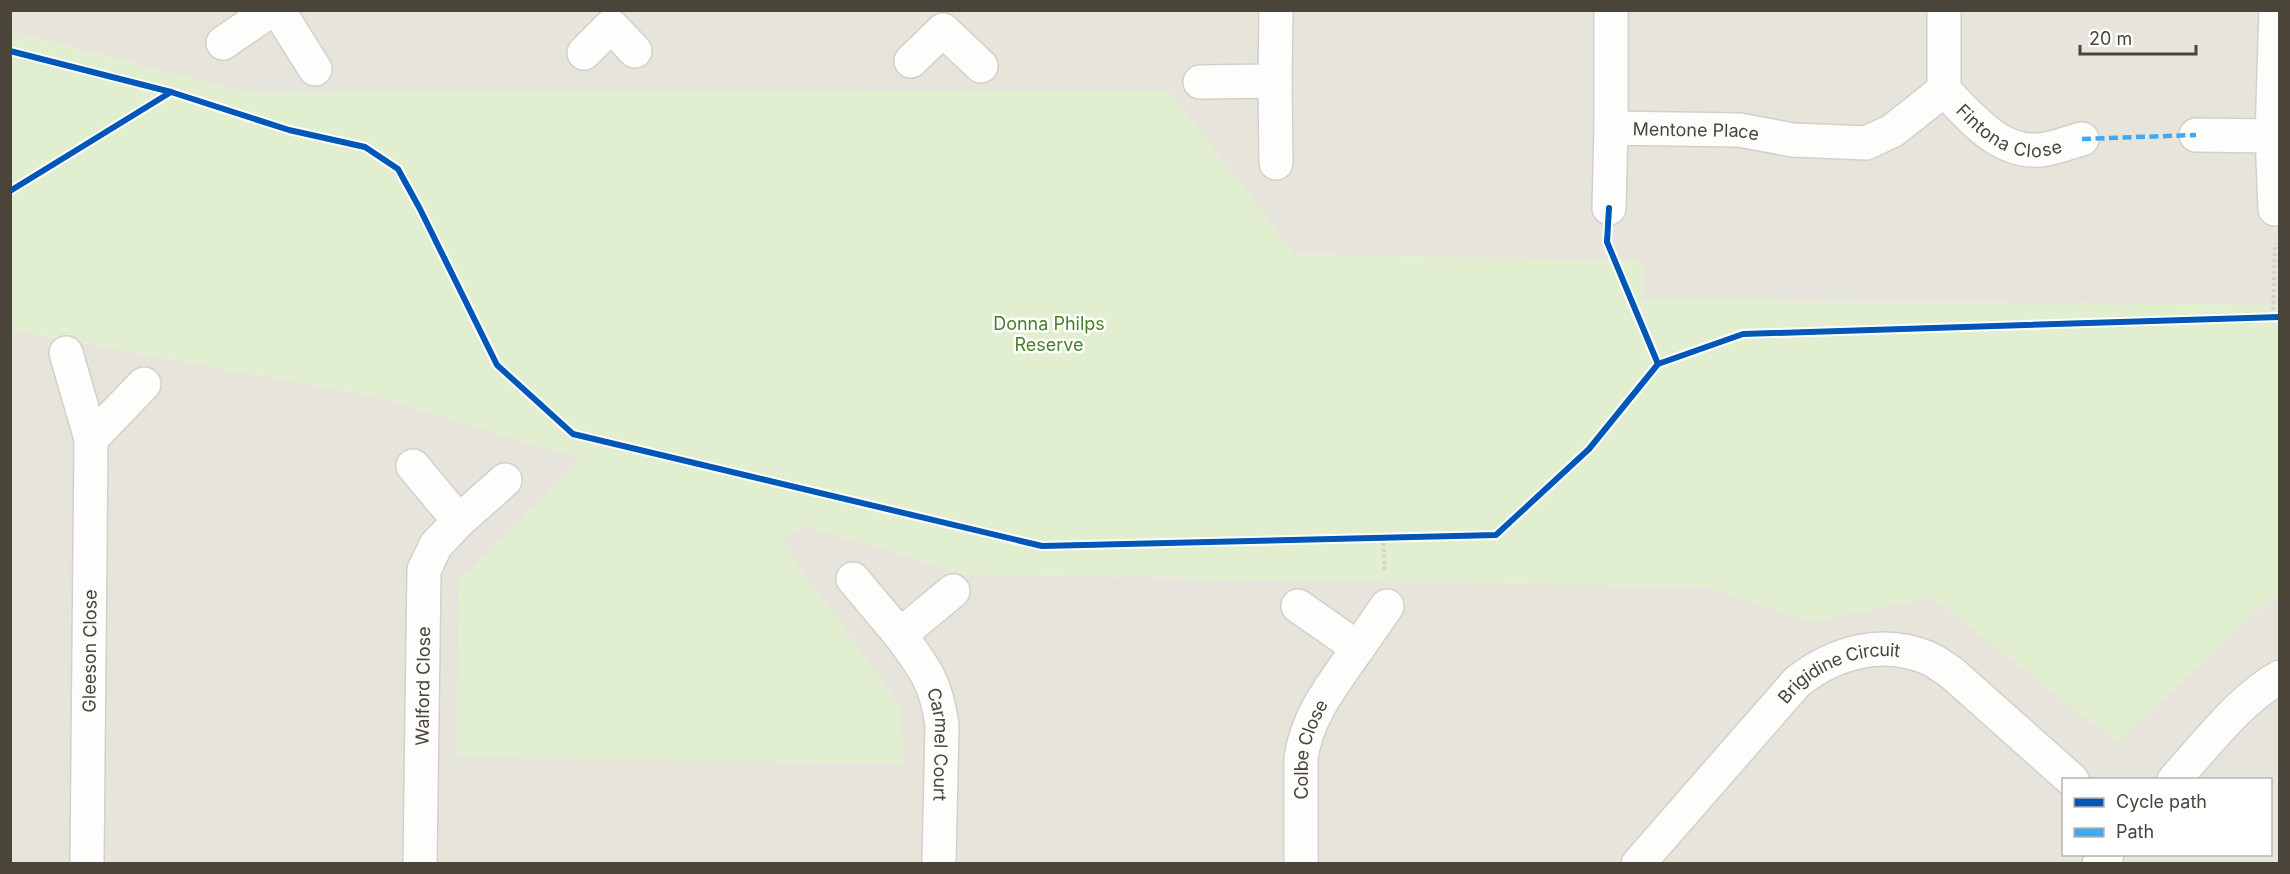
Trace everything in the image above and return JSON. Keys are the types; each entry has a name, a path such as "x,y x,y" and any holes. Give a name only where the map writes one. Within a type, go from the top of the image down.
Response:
{"street":[{"path":"223,43 272,10"},
{"path":"278,10 315,69"},
{"path":"1276,10 1276,163"},
{"name":"Mentone Place","path":"1609,208 1611,10"},
{"name":"Fintona Close","path":"1944,10 1944,90 1991,137 2033,150 2045,150 2082,139"},
{"path":"2275,209 2272,136 2276,10"},
{"path":"584,53 611,19 635,51"},
{"path":"911,61 943,20 981,66"},
{"path":"1200,82 1275,81"},
{"name":"Fintona Close","path":"1782,137 1793,140 1866,143 1892,131 1944,90"},
{"name":"Mentone Place","path":"1611,128 1739,130 1782,137"},
{"path":"2196,135 2272,136"},
{"name":"Gleeson Close","path":"66,353 91,439 87,864"},
{"path":"91,439 144,384"},
{"path":"413,466 459,521"},
{"name":"Walford Close","path":"420,864 424,570 436,545 505,480"},
{"name":"Carmel Court","path":"853,579 900,635 934,686 942,725 939,864"},
{"path":"900,635 953,591"},
{"path":"1298,606 1358,648"},
{"name":"Colbe Close","path":"1302,864 1301,758 1310,722 1387,606"},
{"name":"Brigidine Circuit","path":"1638,864 1797,682 1815,668 1836,657 1856,651 1884,649 1907,651 1930,659 1952,673 2071,778"},
{"path":"2176,778 2230,718 2280,677"}],"path":[{"path":"2261,317 2276,317 2275,209"},
{"path":"1372,537 1395,537"}],"shaded area":[{"path":"10,11 2279,11 2279,305 1642,300 1642,261 1294,254 1169,91 249,93 11,32"},
{"path":"10,330 374,396 582,459 459,582 457,757 900,706 781,542 803,525 966,574 1708,587 1810,622 1932,597 2117,742 2270,600 2279,599 2279,863 11,863"}],"green space":[{"name":"Donna Philps Reserve","path":"10,32 249,93 1169,91 1294,254 1643,261 1642,300 2279,305 2279,599 2270,600 2117,742 1932,597 1810,622 1708,587 966,574 803,525 781,542 900,706 905,764 457,757 459,582 581,459 374,396 11,330"}],"marked path":[{"path":"2082,139 2196,135"}],"cycle path":[{"path":"10,51 171,92 289,130 365,147 398,169 497,365 573,434 1042,546 1496,535 1589,449 1658,364 1743,334 2280,317"},
{"path":"10,191 171,92"},
{"path":"1609,208 1607,242 1658,364"}]}
